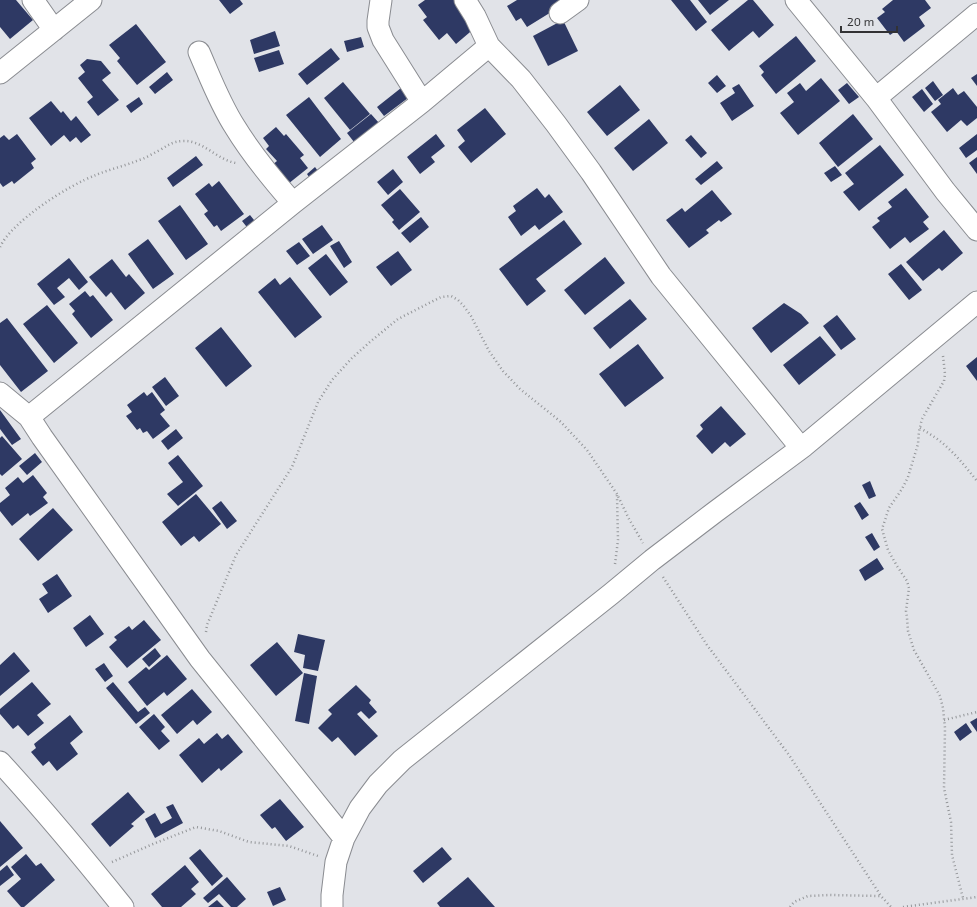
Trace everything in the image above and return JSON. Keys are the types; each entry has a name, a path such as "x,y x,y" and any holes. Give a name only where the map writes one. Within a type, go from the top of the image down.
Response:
{"street":[{"path":"33,0 54,30"},
{"path":"0,73 91,0"},
{"path":"381,0 378,27 383,40 422,102"},
{"path":"465,0 475,16 489,46 521,79 556,124 591,172 661,276 801,448"},
{"path":"560,13 578,0"},
{"path":"796,0 876,98 945,191 977,230"},
{"path":"876,98 977,14"},
{"path":"29,417 292,203 422,102 489,46"},
{"path":"199,52 231,120 258,162 292,203"},
{"path":"332,907 336,862 344,838 360,808 378,784 402,760 652,560 801,448 977,302"},
{"path":"0,393 29,417 112,537 200,659 344,838"},
{"path":"0,762 30,795 123,907"}],"path":[{"path":"0,247 20,222 32,212 67,189 94,175 138,161 170,143 190,141 233,163 244,164 258,162"},
{"path":"200,659 207,625 236,555 292,467 318,402 332,380 352,358 398,319 441,297 451,296 458,300 471,316 489,351 503,371 520,389 561,422 587,450 617,494 629,520 652,560 707,645 789,755 880,896 891,907"},
{"path":"940,333 945,374 944,381 924,414 918,444 908,477 889,508 882,529 888,550 907,581 909,588 906,611 908,631 917,657 940,696 944,708 944,788 952,822 952,854 962,898"},
{"path":"920,428 948,447 959,458 977,481"},
{"path":"611,594 618,540 617,494"},
{"path":"944,720 977,712"},
{"path":"93,870 196,827 219,831 249,842 289,846 336,862"},
{"path":"790,907 794,902 808,896 880,896"},
{"path":"903,907 977,896"}],"building":[{"path":"0,0 16,0 33,20 10,39 0,27"},
{"path":"219,0 240,0 243,4 230,14"},
{"path":"425,0 455,0 476,27 456,44 447,33 439,40 423,20 427,17 418,5"},
{"path":"517,0 563,0 561,6 527,27 521,18 516,21 507,6"},
{"path":"671,0 690,0 707,22 696,31"},
{"path":"698,0 729,0 710,15"},
{"path":"748,0 753,0 774,25 759,38 753,31 729,51 711,30"},
{"path":"893,0 925,0 931,8 919,17 925,26 904,42 896,31 890,35 877,18 885,12 882,9"},
{"path":"563,20 578,51 548,66 533,36"},
{"path":"136,24 166,62 137,85 117,61 120,58 109,45"},
{"path":"275,31 280,46 254,54 250,40"},
{"path":"796,36 816,61 776,94 761,75 764,72 759,66"},
{"path":"361,37 364,47 347,52 344,41"},
{"path":"331,48 340,59 307,85 298,74"},
{"path":"279,50 284,64 259,72 254,58"},
{"path":"87,59 101,61 111,73 102,80 119,100 98,116 87,102 93,97 78,78 85,72 80,65"},
{"path":"167,72 173,80 155,94 149,87"},
{"path":"977,74 977,86 971,78"},
{"path":"717,75 726,86 717,93 708,83"},
{"path":"821,78 840,101 798,135 780,113 794,102 787,93 800,83 806,91"},
{"path":"933,81 943,95 935,101 925,88"},
{"path":"343,82 370,114 350,130 324,98"},
{"path":"847,83 859,97 849,104 838,90"},
{"path":"739,84 754,106 732,121 720,103 735,93 732,88"},
{"path":"620,85 640,110 607,136 587,112"},
{"path":"401,88 408,98 384,116 377,107"},
{"path":"953,88 958,95 964,91 977,107 977,118 967,126 961,120 947,132 931,112 941,104 938,100"},
{"path":"922,89 933,104 924,112 912,97"},
{"path":"139,97 143,104 131,113 126,106"},
{"path":"309,97 341,139 320,157 286,115"},
{"path":"51,101 61,113 63,111 71,121 76,116 91,135 81,143 76,137 70,142 64,135 51,146 29,118"},
{"path":"485,108 506,134 471,163 458,147 465,141 457,130"},
{"path":"371,114 379,123 354,142 347,133"},
{"path":"853,114 873,139 838,167 819,143"},
{"path":"649,119 668,143 633,171 614,148"},
{"path":"276,127 284,136 286,134 304,155 300,158 308,168 288,184 272,165 277,161 266,149 269,146 263,138"},
{"path":"17,134 36,159 31,163 34,168 14,184 12,181 3,187 0,183 0,138 4,135 9,140"},
{"path":"436,134 445,146 431,157 435,162 420,174 407,157"},
{"path":"977,134 977,150 966,158 959,148"},
{"path":"691,135 707,153 701,158 685,140"},
{"path":"880,145 904,175 859,211 843,192 854,184 845,173"},
{"path":"196,156 203,165 173,187 167,178"},
{"path":"977,157 977,174 969,163"},
{"path":"717,161 723,168 701,185 695,179"},
{"path":"835,166 842,175 831,182 824,173"},
{"path":"315,167 320,174 311,180 307,174"},
{"path":"393,169 403,182 388,195 377,182"},
{"path":"219,181 244,214 221,231 217,225 214,227 204,214 208,211 195,194 209,183 212,187"},
{"path":"537,188 545,198 549,194 563,212 539,230 535,225 521,236 508,217 516,211 513,206"},
{"path":"906,188 929,217 923,222 929,229 910,243 905,237 890,249 872,227 880,221 877,218 892,207 888,202"},
{"path":"400,189 420,212 399,230 392,222 394,220 381,205"},
{"path":"712,190 732,214 721,222 719,220 706,230 709,233 689,248 666,220 682,208 685,212"},
{"path":"180,205 208,244 186,260 158,221"},
{"path":"250,215 258,225 250,231 242,221"},
{"path":"421,217 429,227 410,243 401,233"},
{"path":"564,220 582,244 536,279 546,291 527,306 499,269"},
{"path":"322,225 333,240 313,254 302,239"},
{"path":"944,230 963,253 942,271 939,268 923,281 906,262"},
{"path":"148,239 174,274 153,289 128,254"},
{"path":"339,241 352,262 344,268 330,246"},
{"path":"299,242 310,256 297,265 286,251"},
{"path":"398,251 412,270 391,286 376,267"},
{"path":"326,254 348,282 330,296 308,268"},
{"path":"605,257 625,283 585,315 564,290"},
{"path":"69,258 88,282 79,290 69,278 57,288 65,297 54,305 37,284"},
{"path":"112,259 126,277 129,274 145,293 125,310 111,292 106,297 89,277"},
{"path":"901,264 922,290 909,300 888,274"},
{"path":"290,277 322,317 295,338 258,292 275,278 280,285"},
{"path":"85,291 90,297 93,295 113,320 91,338 72,314 75,311 69,304"},
{"path":"630,299 647,319 610,349 593,328"},
{"path":"784,303 801,314 809,323 771,353 752,328"},
{"path":"47,305 78,343 54,363 23,324"},
{"path":"837,315 856,339 841,350 823,326"},
{"path":"7,318 48,371 21,392 0,365 0,323"},
{"path":"221,327 252,366 226,387 195,348"},
{"path":"820,336 836,355 799,385 783,365"},
{"path":"638,344 664,378 625,407 599,374"},
{"path":"977,357 977,381 966,366"},
{"path":"165,377 179,396 166,406 152,387"},
{"path":"144,392 147,396 152,392 165,410 160,414 170,426 153,439 147,431 143,433 140,428 137,430 126,416 132,412 127,405"},
{"path":"721,406 746,434 730,447 725,442 712,454 696,436 703,429 700,425"},
{"path":"0,410 21,439 12,445 0,429"},
{"path":"176,429 183,438 168,450 161,441"},
{"path":"2,436 22,459 2,476 0,474 0,438"},
{"path":"35,453 42,462 27,475 19,466"},
{"path":"178,455 203,486 178,506 167,494 183,482 168,463"},
{"path":"33,475 47,493 43,497 48,503 30,516 28,513 12,526 0,511 0,503 10,495 5,488 18,477 23,483"},
{"path":"870,481 876,496 869,499 862,485"},
{"path":"196,494 221,524 199,542 194,536 181,546 162,522"},
{"path":"221,501 237,521 227,529 212,508"},
{"path":"860,502 869,515 862,520 854,506"},
{"path":"53,508 73,530 38,561 19,539"},
{"path":"872,533 880,547 874,551 865,537"},
{"path":"877,558 884,569 865,581 859,570"},
{"path":"57,574 72,596 48,613 39,599 48,593 42,584"},
{"path":"90,615 104,634 86,647 73,628"},
{"path":"144,620 161,640 127,668 109,647 117,640 114,637 129,626 132,630"},
{"path":"298,634 325,640 318,671 303,668 305,655 294,652"},
{"path":"277,642 303,673 276,696 250,665"},
{"path":"155,648 161,656 149,667 142,659"},
{"path":"14,652 30,671 0,696 0,665"},
{"path":"167,655 187,679 167,696 164,692 147,706 128,682 146,667 149,670"},
{"path":"104,663 113,676 105,682 95,669"},
{"path":"304,673 317,676 309,724 295,721"},
{"path":"32,682 51,704 37,715 44,723 28,736 18,725 13,729 0,714 0,709"},
{"path":"113,682 138,712 145,707 150,713 136,724 106,688"},
{"path":"356,685 371,700 369,703 377,712 369,719 361,711 357,714 378,736 355,756 338,737 332,742 318,728 332,714 328,710"},
{"path":"192,689 212,712 197,725 193,720 177,734 161,715"},
{"path":"154,714 165,727 161,731 170,741 159,750 139,727"},
{"path":"70,715 83,732 70,743 78,754 57,771 49,761 43,766 31,752 36,748 34,744"},
{"path":"977,718 977,732 970,722"},
{"path":"966,723 972,732 960,741 954,732"},
{"path":"217,733 222,739 228,734 243,752 221,771 219,768 202,783 179,755 199,738 204,744"},
{"path":"128,792 145,812 131,824 134,826 110,847 91,824"},
{"path":"280,799 304,827 286,841 275,827 272,829 260,815"},
{"path":"173,804 183,823 155,838 145,819 155,813 161,824 172,818 166,807"},
{"path":"0,821 23,848 0,867"},
{"path":"442,847 452,859 423,883 413,871"},
{"path":"200,849 223,876 212,886 189,858"},
{"path":"26,854 36,866 41,863 55,880 24,907 21,907 7,891 21,879 11,867"},
{"path":"7,865 14,875 0,886 0,871"},
{"path":"185,865 199,882 191,889 196,894 181,907 162,907 151,894"},
{"path":"227,877 246,899 237,907 231,907 219,894 208,903 203,898"},
{"path":"468,877 495,907 440,907 437,903"},
{"path":"280,887 286,900 273,906 267,892"},
{"path":"217,900 224,907 208,907"}]}
